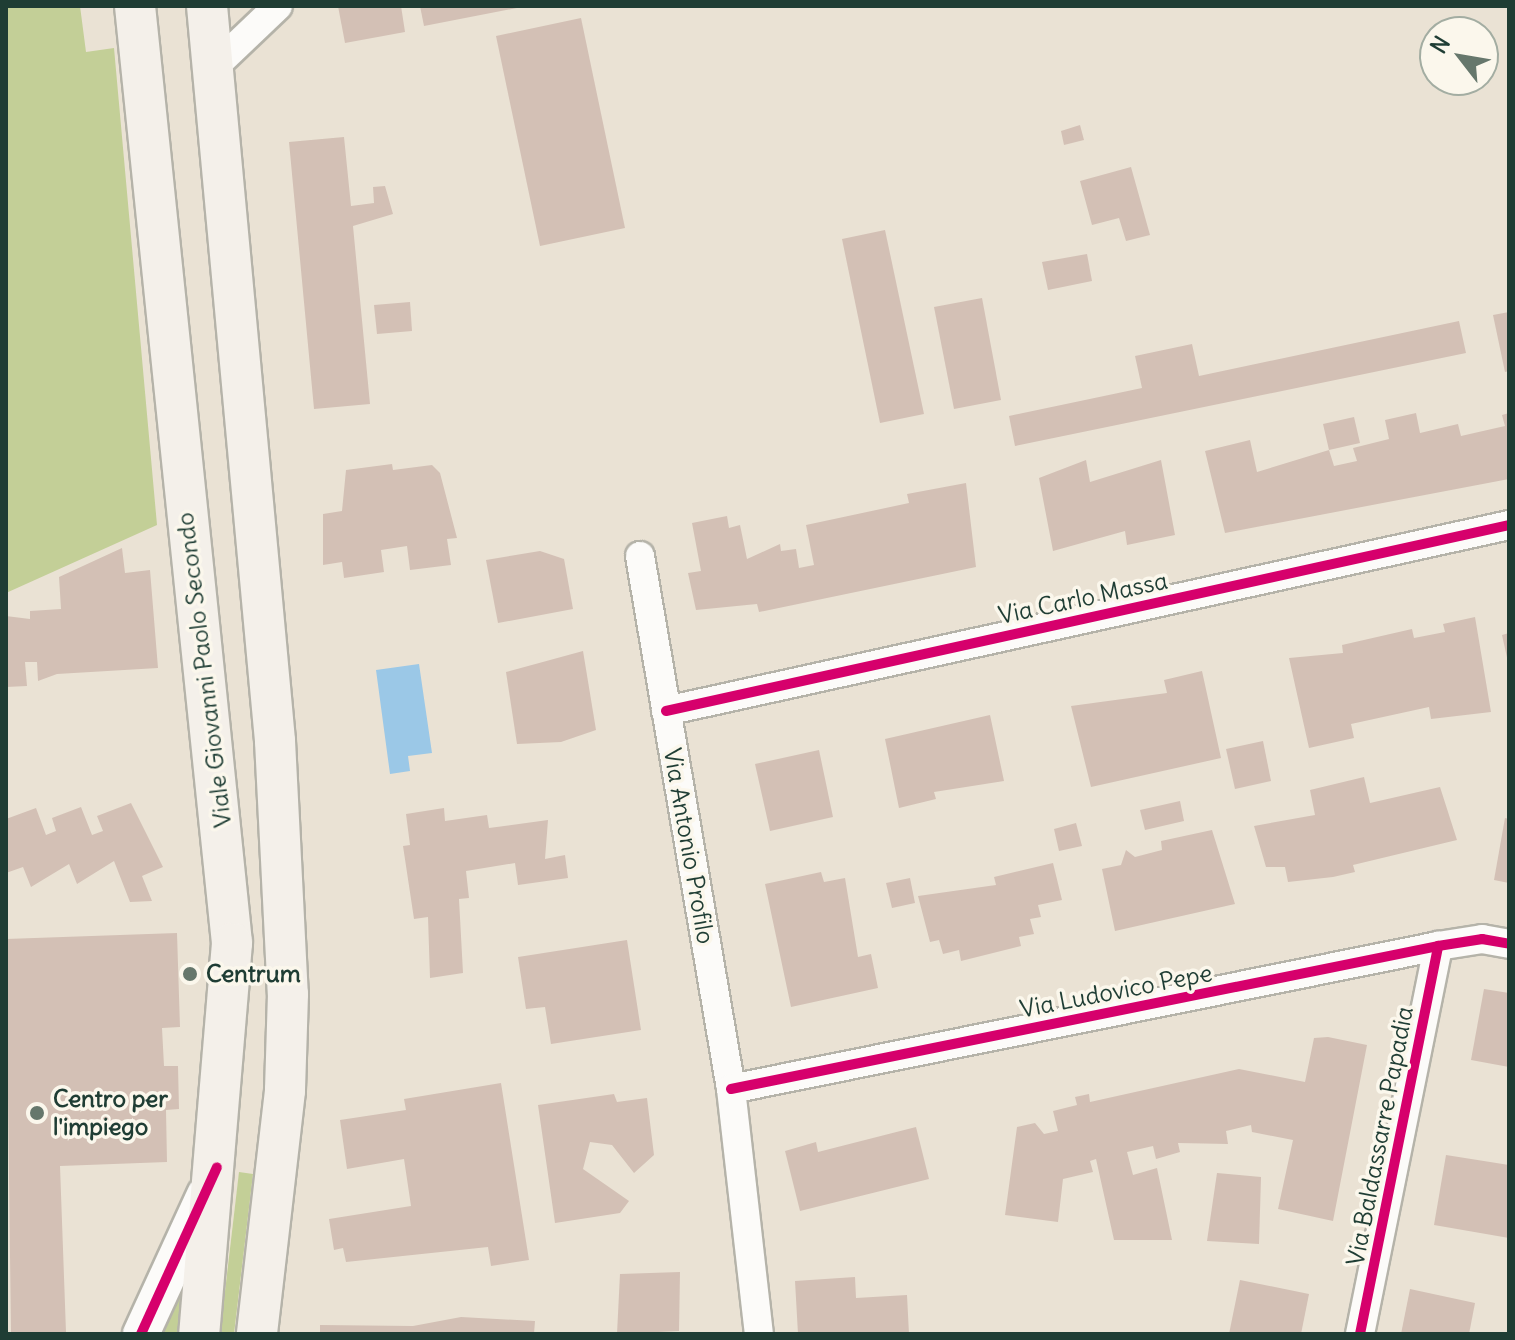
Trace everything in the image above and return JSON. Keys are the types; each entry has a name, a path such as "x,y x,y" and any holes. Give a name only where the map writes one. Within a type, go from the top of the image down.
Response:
{"main road":[{"name":"Viale Giovanni Paolo Secondo","path":"135,6 215,746 232,943 217,1167 199,1334"},
{"path":"207,6 275,741 287,1059 257,1334"},
{"path":"215,746 275,741"}],"street":[{"path":"214,67 278,6"},
{"name":"Via Carlo Massa","path":"666,711 1509,525"},
{"name":"Via Antonio Profilo","path":"640,556 731,1089 759,1334"},
{"name":"Via Ludovico Pepe","path":"731,1089 1438,946 1482,939 1509,944"},
{"name":"Via Baldassarre Papadia","path":"1360,1334 1438,946"},
{"path":"141,1334 217,1167"}],"green space":[{"path":"6,6 80,6 86,52 114,48 157,525 6,593"},
{"path":"239,1172 253,1174 234,1334 220,1334"},
{"path":"187,1281 180,1334 160,1334"}],"water":[{"path":"419,664 432,753 408,756 410,771 390,774 376,670"}],"building":[{"path":"338,6 401,6 405,32 345,43"},
{"path":"420,6 522,6 522,7 424,26"},
{"path":"581,18 625,228 540,246 496,36"},
{"path":"1080,125 1084,140 1064,145 1061,131"},
{"path":"344,137 351,206 374,203 373,187 385,186 393,214 353,226 370,404 314,409 289,142"},
{"path":"1131,167 1150,235 1126,241 1119,218 1092,225 1080,181"},
{"path":"885,230 924,414 880,423 842,239"},
{"path":"1087,254 1092,281 1048,290 1042,262"},
{"path":"982,298 1001,400 954,409 934,307"},
{"path":"410,302 412,331 377,334 374,305"},
{"path":"1509,312 1509,371 1505,372 1493,315"},
{"path":"1459,321 1466,353 1015,446 1009,416 1142,388 1135,356 1192,344 1199,376"},
{"path":"1416,413 1420,433 1458,424 1461,436 1505,426 1502,415 1509,413 1509,479 1225,533 1205,451 1250,440 1257,472 1329,450 1334,466 1357,461 1353,448 1389,439 1385,420"},
{"path":"1354,417 1360,443 1329,450 1323,424"},
{"path":"1086,460 1090,482 1161,460 1175,535 1127,545 1125,531 1053,551 1039,478"},
{"path":"392,464 393,470 432,465 440,473 457,538 447,539 451,565 410,570 407,546 381,550 384,572 344,578 342,562 323,565 323,514 342,511 346,470"},
{"path":"966,483 976,567 759,612 757,604 696,610 688,573 701,571 692,523 727,516 729,528 740,525 747,559 780,544 781,551 796,549 799,568 814,565 806,525 909,503 907,494"},
{"path":"122,548 125,573 150,570 158,668 57,674 38,681 37,662 25,662 27,686 6,687 6,616 30,619 30,611 61,609 59,577"},
{"path":"540,551 564,559 573,609 498,623 486,560"},
{"path":"1475,617 1491,712 1431,719 1429,707 1351,724 1354,738 1309,748 1289,658 1343,653 1342,645 1412,629 1414,638 1445,632 1443,624"},
{"path":"1509,633 1509,662 1508,662 1502,635"},
{"path":"583,651 596,730 561,742 517,744 506,672"},
{"path":"1202,671 1221,758 1091,787 1071,706 1167,693 1164,680"},
{"path":"990,715 1004,781 934,792 936,799 899,808 885,739"},
{"path":"1263,741 1271,781 1235,789 1226,749"},
{"path":"819,750 833,817 770,831 755,764"},
{"path":"1364,777 1370,803 1440,787 1457,840 1353,865 1355,872 1333,877 1288,882 1285,867 1266,867 1254,826 1315,815 1310,790"},
{"path":"1180,801 1184,821 1145,830 1140,810"},
{"path":"131,803 163,867 142,876 152,901 130,902 114,861 77,884 69,864 31,887 23,867 6,873 6,819 36,808 46,835 56,831 52,818 81,807 92,835 103,831 97,816"},
{"path":"444,808 445,821 487,815 489,828 548,820 545,859 565,855 568,878 518,885 515,863 466,871 469,898 459,899 463,973 430,978 428,917 414,919 403,846 410,845 406,814"},
{"path":"1505,818 1509,819 1509,883 1494,880"},
{"path":"1076,823 1082,846 1059,851 1054,829"},
{"path":"1212,830 1235,904 1115,931 1102,869 1121,865 1126,850 1135,857 1162,850 1161,841"},
{"path":"1053,863 1062,900 1038,905 1041,917 1030,919 1034,934 1019,937 1021,946 961,961 959,950 943,954 939,940 930,942 918,896 996,885 994,877"},
{"path":"821,872 824,882 845,878 858,957 871,954 878,988 791,1007 765,884"},
{"path":"910,878 915,903 892,908 886,883"},
{"path":"177,933 180,1027 162,1028 164,1066 178,1066 179,1109 166,1110 167,1162 60,1166 66,1332 11,1334 6,939"},
{"path":"627,940 641,1030 551,1044 545,1007 526,1009 518,957"},
{"path":"1484,989 1509,993 1509,1067 1471,1060"},
{"path":"1328,1037 1367,1045 1333,1221 1278,1209 1293,1140 1252,1132 1251,1125 1226,1131 1228,1144 1178,1143 1180,1152 1156,1159 1153,1146 1127,1152 1133,1175 1157,1168 1172,1240 1114,1240 1096,1159 1090,1161 1093,1172 1063,1179 1058,1222 1005,1215 1017,1127 1035,1123 1044,1134 1058,1131 1053,1111 1077,1105 1075,1097 1089,1094 1090,1102 1239,1069 1305,1082 1314,1038"},
{"path":"501,1083 529,1260 491,1266 488,1247 346,1262 343,1248 334,1250 329,1219 411,1206 404,1159 347,1169 340,1120 406,1110 404,1099"},
{"path":"614,1094 617,1102 647,1098 654,1155 634,1173 612,1145 590,1142 583,1169 629,1201 620,1213 555,1223 538,1105"},
{"path":"916,1127 929,1179 800,1211 785,1151 816,1142 818,1152"},
{"path":"1446,1155 1509,1165 1509,1238 1434,1225"},
{"path":"1217,1173 1261,1177 1259,1244 1207,1241"},
{"path":"680,1272 679,1331 617,1334 620,1274"},
{"path":"855,1277 856,1298 907,1295 909,1334 798,1334 795,1281"},
{"path":"1240,1280 1309,1294 1301,1334 1229,1334"},
{"path":"1410,1289 1475,1303 1469,1334 1401,1334"},
{"path":"461,1317 535,1321 534,1334 320,1334 320,1325 413,1326"}],"cycle path":[{"path":"666,711 1509,525"},
{"path":"731,1089 1438,946 1482,939 1509,944"},
{"path":"1360,1334 1438,946"},
{"path":"141,1334 217,1167"}],"place":[{"name":"Centrum","path":"190,974"},
{"name":"Centro per l'impiego","path":"37,1113"}]}
